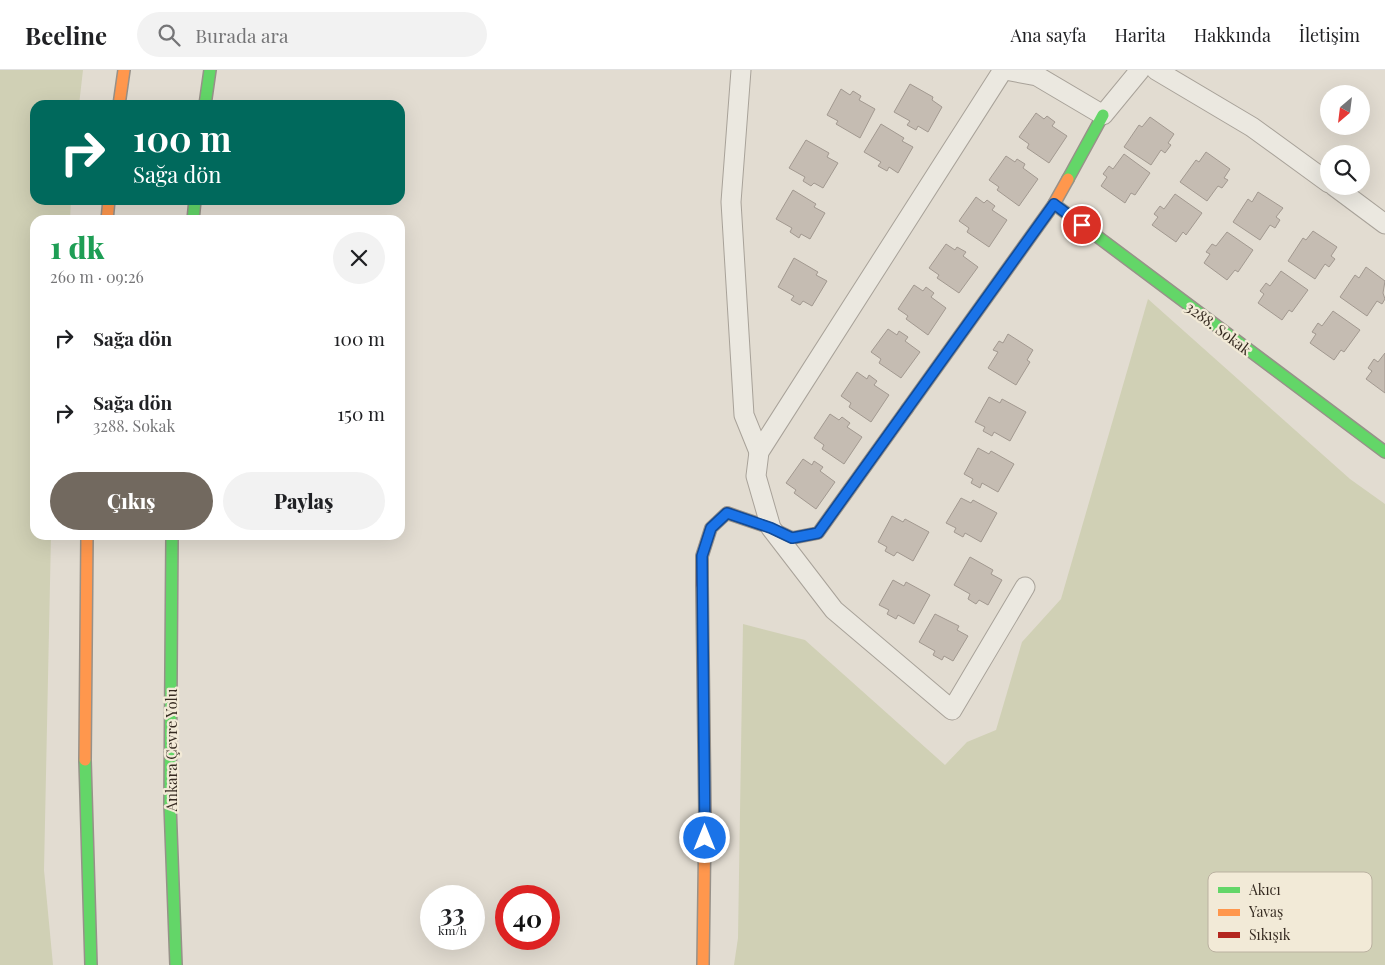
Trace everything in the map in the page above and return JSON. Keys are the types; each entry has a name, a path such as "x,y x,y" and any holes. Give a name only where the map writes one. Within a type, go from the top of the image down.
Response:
{"main road":[{"path":"120,100 124,70"},
{"path":"206,100 210,70"},
{"path":"704,965 705,819 702,556 711,528 727,513 771,528 792,538 818,533 1054,204 1103,115"},
{"name":"3288. Sokak","path":"1054,204 1385,452"},
{"path":"87,540 85,639 87,878 91,965"},
{"name":"Ankara Çevre Yolu","path":"172,540 170,650 171,889 176,965"}],"street":[{"path":"741,70 732,202 744,415 759,452"},
{"path":"1025,586 952,710 834,610 771,528 756,476 759,452 1004,70 1037,76 1103,115 1140,70"},
{"path":"1156,70 1252,127 1320,176"},
{"path":"1346,195 1385,224"}],"green space":[{"path":"0,70 83,70 80,100 30,100 30,205 71,205 70,215 30,215 30,540 51,540 44,870 53,965 0,965"},
{"path":"1148,299 1350,479 1385,504 1385,965 734,965 738,938 743,624 805,640 945,765 967,742 996,730 1022,642 1061,599"}],"building":[{"path":"910,84 933,97 932,100 942,107 928,132 918,126 916,130 907,125 910,121 894,112"},
{"path":"841,89 850,95 853,91 861,96 859,100 875,109 860,138 836,124 838,121 827,115"},
{"path":"1036,113 1044,119 1047,116 1055,122 1052,126 1067,136 1049,163 1027,148 1029,144 1019,137"},
{"path":"1150,117 1174,134 1168,143 1171,145 1165,153 1161,150 1151,165 1124,147 1139,125 1142,127"},
{"path":"881,124 904,138 902,141 913,147 898,173 889,167 887,171 878,166 881,162 864,152"},
{"path":"806,140 829,153 827,157 838,163 823,188 814,183 811,186 803,181 805,177 789,168"},
{"path":"1206,152 1230,169 1224,178 1228,180 1222,188 1218,186 1207,201 1180,182 1196,160 1199,162"},
{"path":"1124,154 1150,173 1135,195 1131,193 1125,203 1101,186 1107,177 1103,174 1109,166 1113,169"},
{"path":"1006,156 1015,162 1017,159 1025,164 1023,168 1038,179 1019,206 997,190 999,187 989,180"},
{"path":"793,190 816,204 814,207 825,213 810,239 801,234 799,238 790,232 792,228 776,219"},
{"path":"1258,192 1283,208 1276,217 1280,220 1275,228 1270,225 1260,240 1233,222 1248,199 1252,202"},
{"path":"1175,194 1202,213 1186,235 1183,232 1176,242 1152,225 1158,217 1154,214 1160,206 1164,209"},
{"path":"976,197 984,203 987,200 995,206 992,210 1007,220 989,247 967,232 969,228 959,221"},
{"path":"1313,231 1337,247 1331,256 1335,259 1329,267 1325,264 1315,279 1288,261 1303,238 1306,240"},
{"path":"1227,232 1253,250 1238,272 1235,270 1227,280 1204,263 1210,254 1206,252 1212,244 1216,246"},
{"path":"946,244 955,250 957,247 966,252 963,256 978,267 959,293 937,278 939,275 929,268"},
{"path":"794,258 818,272 816,275 827,281 812,306 803,301 800,305 791,300 794,296 778,287"},
{"path":"1366,267 1385,281 1383,293 1385,299 1382,304 1377,301 1367,316 1340,297 1355,275 1359,278"},
{"path":"1281,271 1308,290 1292,312 1289,310 1282,320 1258,303 1264,294 1260,291 1266,283 1270,286"},
{"path":"914,285 923,291 926,287 934,293 931,297 946,308 928,335 906,319 908,316 898,309"},
{"path":"1333,311 1360,330 1344,352 1341,350 1334,360 1310,343 1316,334 1312,332 1318,323 1322,326"},
{"path":"888,329 897,335 899,331 908,337 905,341 920,352 901,378 879,363 881,359 871,352"},
{"path":"1008,334 1033,350 1027,360 1030,362 1016,385 988,368 998,352 993,350 999,341 1003,343"},
{"path":"1385,353 1385,393 1366,379 1372,371 1368,368 1374,359 1378,362"},
{"path":"857,372 867,379 869,375 877,381 874,385 889,395 871,422 849,407 851,403 841,396"},
{"path":"989,397 1000,403 1002,399 1026,412 1010,441 994,432 992,436 983,431 985,427 975,422"},
{"path":"830,414 839,420 842,417 850,423 847,427 862,437 844,464 822,449 824,445 814,438"},
{"path":"978,448 989,454 991,451 1014,464 998,492 982,483 980,488 971,483 973,479 964,474"},
{"path":"803,459 812,465 814,461 823,467 820,471 835,482 816,509 794,493 796,490 786,483"},
{"path":"961,498 971,503 973,500 997,513 981,542 965,533 963,537 954,532 956,528 946,523"},
{"path":"892,516 903,522 905,519 929,532 913,561 897,552 894,556 885,551 887,547 878,542"},
{"path":"970,557 993,570 991,574 1002,580 988,605 979,600 976,604 968,599 970,594 954,585"},
{"path":"893,580 904,586 906,582 930,595 914,624 898,615 896,619 887,614 889,610 879,605"},
{"path":"935,614 959,626 957,630 968,636 953,661 944,656 942,660 933,655 935,651 919,642"}],"traffic: fast":[{"path":"206,100 210,70"},
{"path":"1068,179 1103,115"},
{"path":"1054,204 1385,452"},
{"path":"194,205 194,215"},
{"path":"172,540 170,804 176,965"},
{"path":"85,760 91,965"}],"traffic: slow":[{"path":"120,100 124,70"},
{"path":"907,409 1054,204 1068,179"},
{"path":"108,205 108,215"},
{"path":"85,760 87,540"},
{"path":"702,585 705,819 703,965"}],"traffic: jam":[{"path":"702,585 702,556 711,528 727,513 771,528 792,538 818,533 907,409"}],"route":[{"path":"705,838 702,556 711,528 727,513 771,528 792,538 818,533 1054,204 1082,225"}]}
